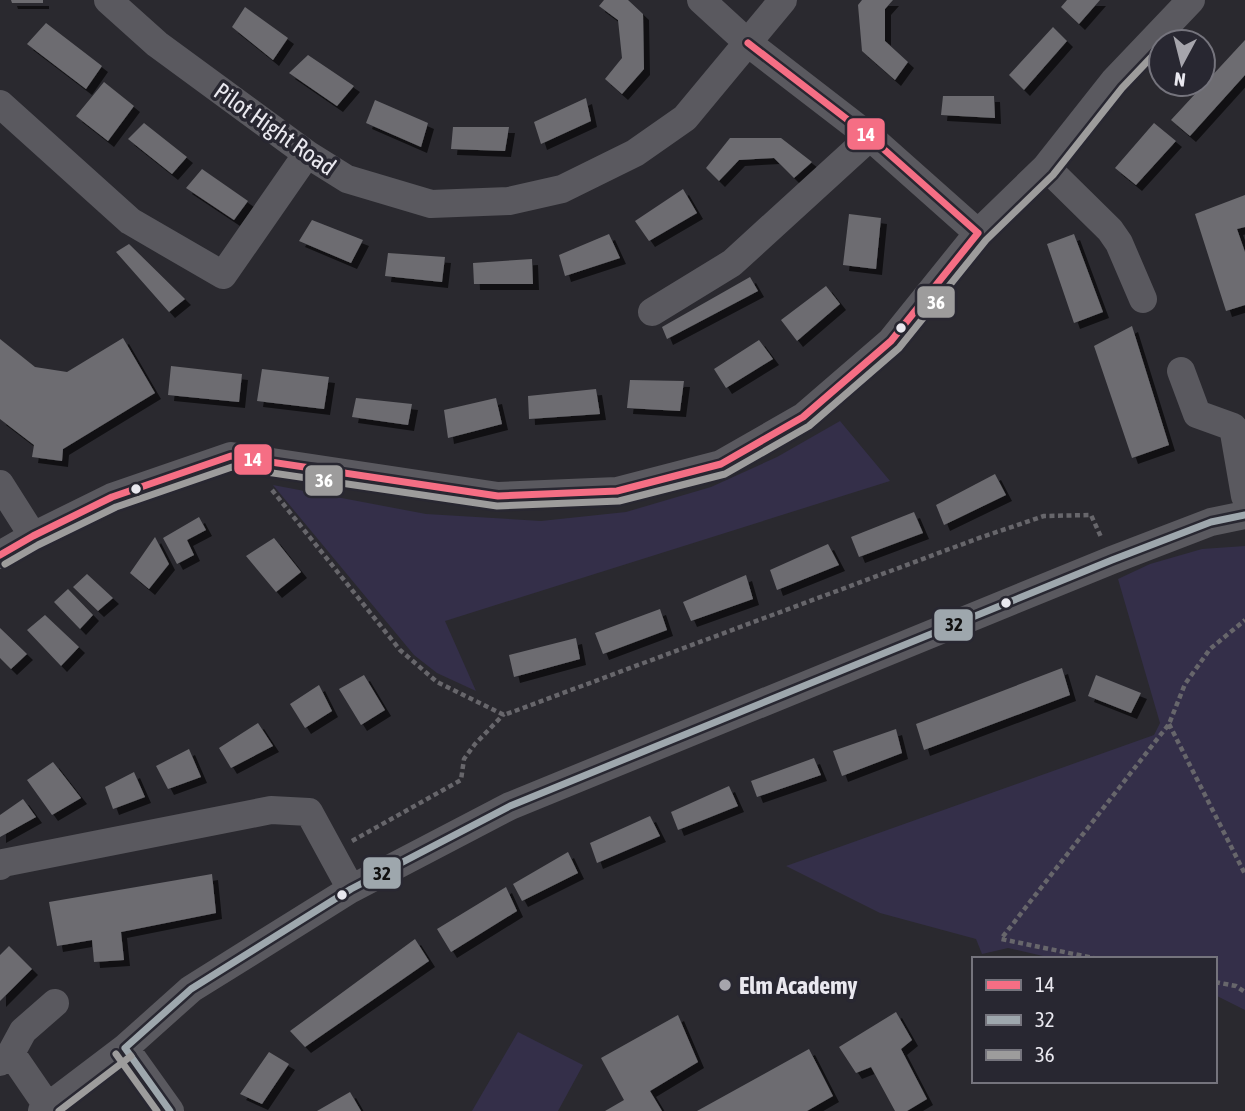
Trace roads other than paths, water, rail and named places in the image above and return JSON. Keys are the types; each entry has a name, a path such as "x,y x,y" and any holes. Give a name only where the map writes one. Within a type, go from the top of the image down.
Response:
{"street":[{"name":"Pilot Hight Road","path":"108,0 157,44 307,155 348,179 431,204 509,201 562,189 635,153 685,118 783,0"},
{"path":"701,0 748,43 870,137 978,233"},
{"path":"0,555 112,497 231,456 498,496 617,491 721,464 803,416 891,341 978,233 1046,167 1114,81 1191,0"},
{"path":"0,104 130,221 223,275 307,155"},
{"path":"652,312 732,263 870,137"},
{"path":"1046,167 1110,230 1119,243 1143,299"},
{"path":"1181,371 1197,414 1233,427 1245,496"},
{"path":"0,484 33,536"},
{"path":"54,1003 23,1031 5,1058 45,1109 125,1048 191,989 351,889 510,806 1112,560 1212,522 1245,515"},
{"path":"0,866 3,863 271,810 309,813 351,889"},
{"path":"125,1048 170,1111"}],"place":[{"name":"Elm Academy","path":"725,985"}]}
